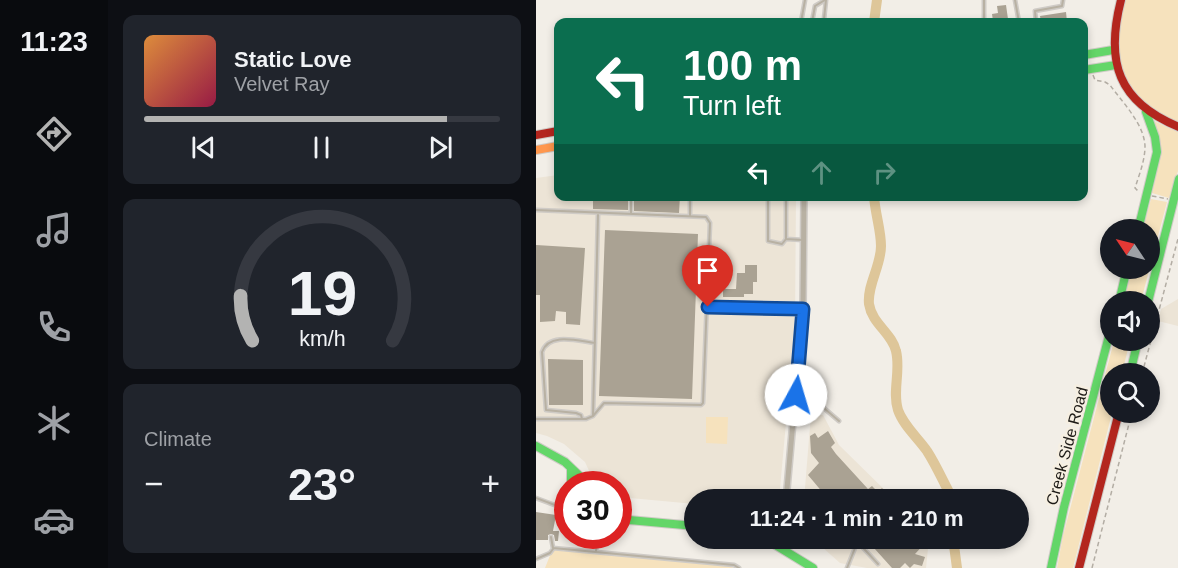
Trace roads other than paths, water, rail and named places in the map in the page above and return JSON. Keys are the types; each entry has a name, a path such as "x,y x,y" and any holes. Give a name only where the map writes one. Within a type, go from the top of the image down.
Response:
{"main road":[{"path":"1121,0 1115,17 1113,50 1116,65 1128,90 1145,110 1178,127"},
{"path":"1088,54 1113,50"},
{"path":"1088,69 1116,65"},
{"path":"1141,219 1157,152 1155,137 1145,110"},
{"path":"536,135 554,132"},
{"path":"536,150 554,147"},
{"path":"1151,291 1178,179"},
{"name":"Creek Side Road","path":"1051,568 1064,507 1105,351"},
{"path":"1080,567 1117,423"},
{"path":"536,446 554,453 575,471"},
{"path":"632,520 684,525"},
{"path":"782,549 813,568"}],"street":[{"path":"787,489 803,309 804,201"}],"lane":[{"path":"802,18 805,0"},
{"path":"813,18 816,4 825,0 824,18"},
{"path":"984,0 984,18"},
{"path":"1015,0 1018,18"},
{"path":"1035,18 1034,14 1037,9 1060,7 1063,0"},
{"path":"630,213 631,201"},
{"path":"690,201 690,216"},
{"path":"768,201 768,241 782,244 786,239 786,201"},
{"path":"536,210 706,217 710,223 703,404 604,403 593,416 582,419 536,419"},
{"path":"593,416 598,214"},
{"path":"786,239 803,240"},
{"path":"708,307 803,309"},
{"path":"582,419 581,415 576,412 546,410 542,352 545,345 554,339 595,343"},
{"path":"796,395 811,397 839,421"},
{"path":"536,498 554,505"},
{"path":"536,559 550,553 553,548 551,537"},
{"path":"553,548 734,565 738,568"},
{"path":"847,568 855,549"},
{"path":"864,549 878,564"}],"waterway":[{"path":"875,18 877,0"},
{"path":"875,201 881,246 870,290 869,304 874,317 891,339 896,351 898,366 896,403 900,416 930,456 947,489"},
{"path":"954,549 957,568"}]}
